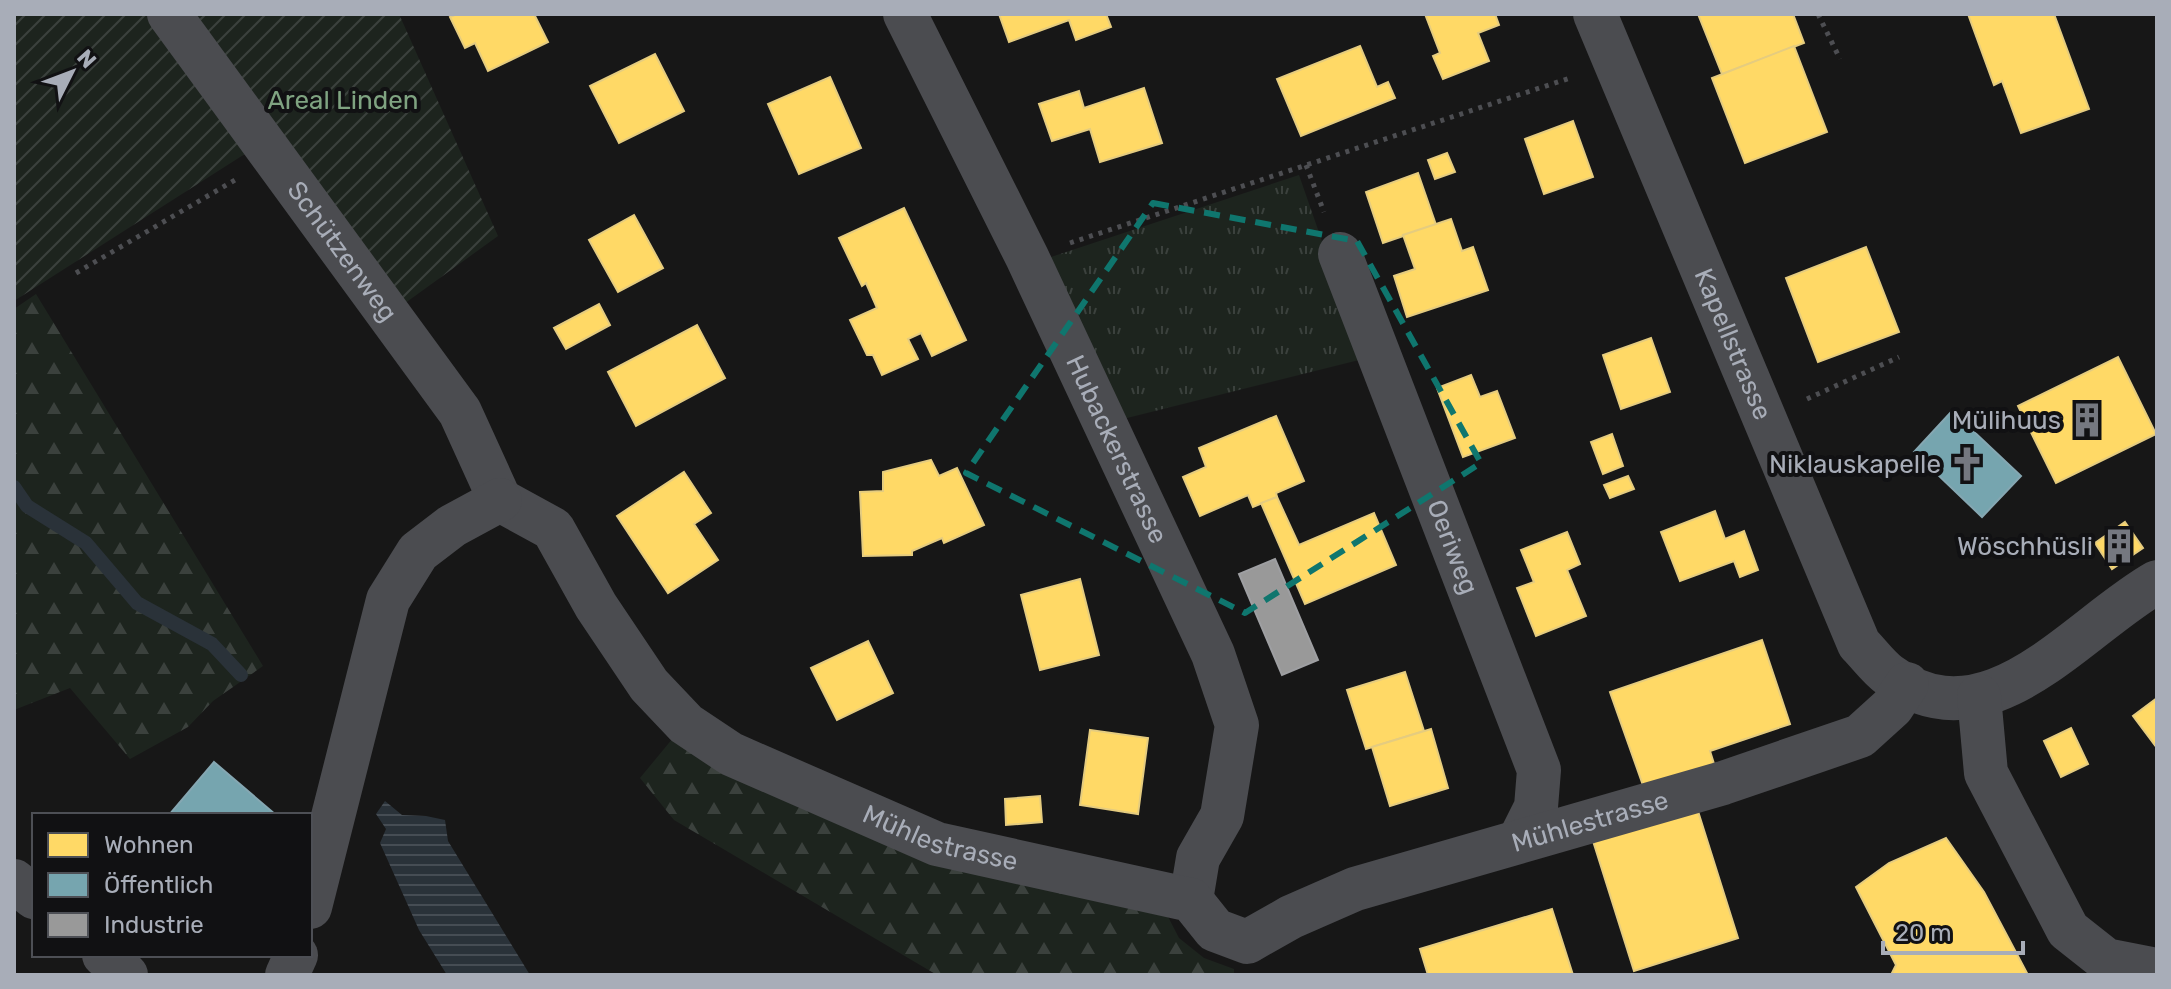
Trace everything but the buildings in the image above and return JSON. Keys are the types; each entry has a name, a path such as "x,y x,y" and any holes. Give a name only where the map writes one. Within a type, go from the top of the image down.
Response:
{"street":[{"name":"Schützenweg","path":"169,14 460,412 500,500"},
{"name":"Hubackerstrasse","path":"905,14 1027,257 1213,654 1237,725 1222,816 1198,858 1191,900"},
{"name":"Kapellstrasse","path":"1595,14 1859,644 1888,675 1915,689"},
{"name":"Oeriweg","path":"1340,254 1539,770 1536,807 1519,841"},
{"path":"312,899 388,600 418,552 452,526 500,500"},
{"name":"Mühlestrasse","path":"500,500 553,529 596,606 649,685 686,724 731,754 937,844 1191,900 1215,930 1247,942 1291,917 1355,889 1723,783 1860,736 1915,689"},
{"path":"1915,689 1953,698 1979,696 2016,681 2051,660 2157,582"},
{"path":"1979,696 1986,773 2068,930 2078,958 2157,970"},
{"path":"14,881 32,895"},
{"path":"106,957 126,975"}],"path":[{"path":"1818,14 1840,59"},
{"path":"1027,257 1615,63"},
{"path":"76,273 274,157"},
{"path":"1802,401 1899,357"}],"highlighted area":[{"path":"1153,203 1357,241 1481,463 1245,613 966,473"}],"green space":[{"name":"Areal Linden","path":"14,14 145,14 248,152 14,301"},
{"name":"Areal Linden","path":"175,14 399,14 498,236 390,314"},
{"path":"1299,175 1363,359 1123,419 1045,259"},
{"path":"36,294 263,666 213,701 188,727 130,759 70,688 14,710 14,309"},
{"path":"678,732 1164,909 1179,938 1204,958 1234,969 1234,975 937,975 674,820 640,778"}],"shaded area":[{"path":"385,801 402,815 445,820 448,841 530,975 447,975 419,930 380,843 386,829 376,814"}],"waterway":[{"path":"14,487 27,506 86,543 137,603 212,644 241,675"}],"place":[{"name":"Mülihuus","path":"2087,420"},
{"name":"Niklauskapelle","path":"1967,464"},
{"name":"Wöschhüsli","path":"2119,546"}]}
